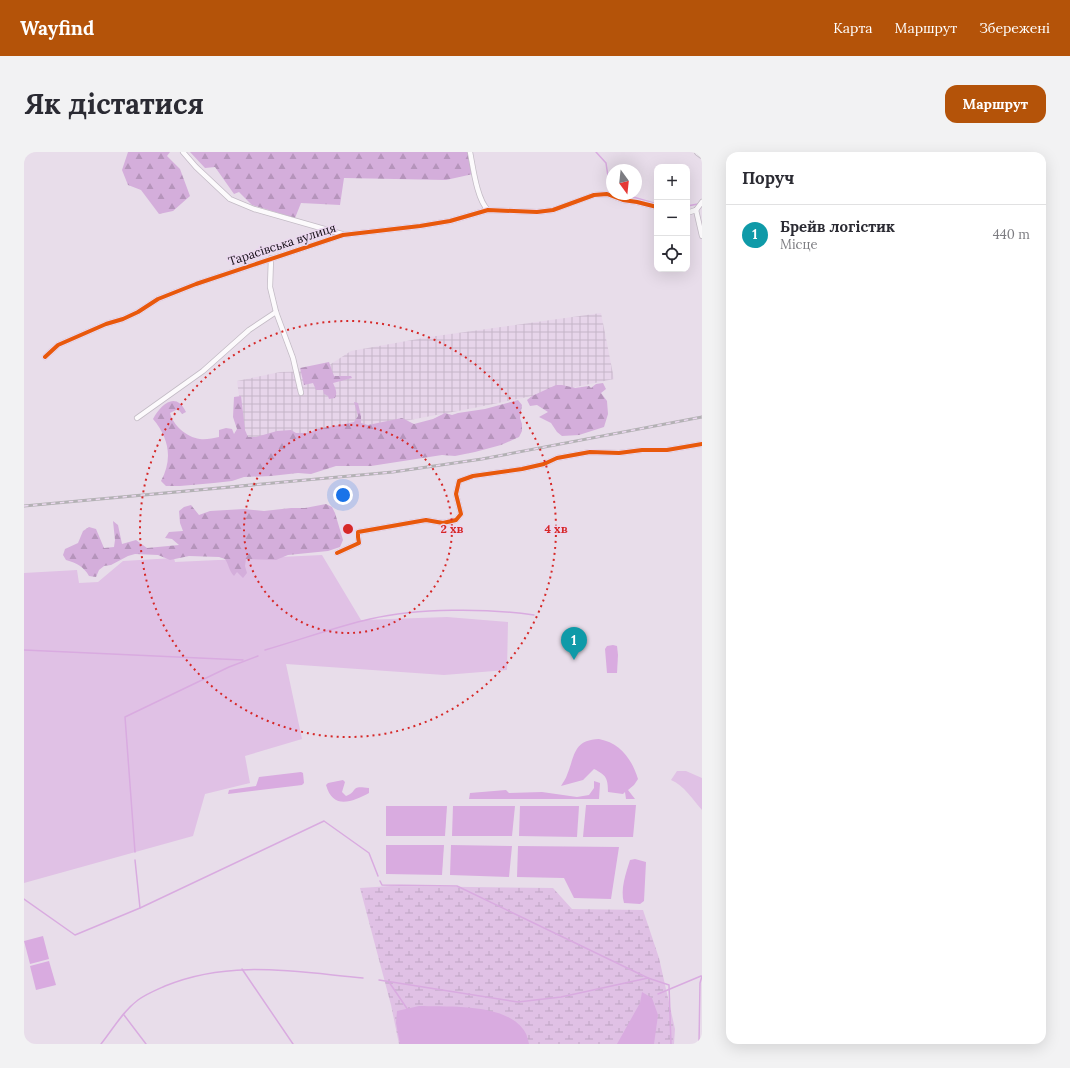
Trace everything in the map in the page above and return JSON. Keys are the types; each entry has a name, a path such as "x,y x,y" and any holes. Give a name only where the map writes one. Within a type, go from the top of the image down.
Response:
{"main road":[{"path":"698,152 702,155"}],"street":[{"path":"183,152 196,167 230,199 254,209 343,235"},
{"path":"470,152 478,190 483,205 488,210"},
{"name":"Тарасівська вулиця","path":"45,356 58,345 106,324 123,319 138,312 158,299 174,292 271,258 343,235 450,221 488,210 537,212 553,210 594,195 607,194 623,200 654,206"},
{"path":"690,212 696,210 702,202"},
{"path":"696,210 702,236"},
{"path":"271,258 270,287 276,312 293,358 301,393"},
{"path":"137,418 203,371 249,330 276,312"},
{"path":"337,553 359,543 358,532 426,520 443,523 456,520 461,514 456,494 459,481 473,476 522,469 557,458 590,452 619,453 642,450 667,450 702,444"}],"shaded area":[{"path":"601,313 614,379 383,425 245,441 237,381 280,372 320,371 351,351 429,337"},
{"path":"607,646 617,646 617,673 607,673 605,649"},
{"path":"599,739 619,748 629,759 638,779 628,790 635,799 626,799 625,792 623,794 608,792 608,783 606,778 594,769 583,780 561,786 567,776 576,750 584,742"},
{"path":"303,773 304,783 302,785 228,794 229,790 256,786 259,777"},
{"path":"343,780 345,782 342,792 346,796 359,787 369,788 369,793 350,801 338,801 329,793 326,785 328,783"},
{"path":"594,781 600,783 599,799 469,799 470,793 506,790 509,793 542,792 577,797 589,795 594,788"},
{"path":"586,805 636,805 633,837 583,837"},
{"path":"386,806 447,806 445,836 386,836"},
{"path":"453,806 515,806 512,836 452,836"},
{"path":"520,806 579,806 577,837 519,836"},
{"path":"386,845 444,845 442,875 386,874"},
{"path":"451,845 512,846 509,877 450,875"},
{"path":"518,846 619,847 611,899 574,898 564,878 517,877"},
{"path":"635,859 646,862 644,901 640,904 624,903 623,887 625,876 630,860"},
{"path":"43,936 49,959 30,964 24,941"},
{"path":"49,961 56,985 36,990 30,966"},
{"path":"642,992 652,998 658,1015 654,1044 617,1044 640,1003"},
{"path":"419,1006 477,1008 492,1011 517,1023 525,1032 529,1044 400,1044 396,1023 397,1011"}],"green space":[{"path":"128,152 170,152 167,156 180,169 190,196 173,211 159,214 141,190 128,185 122,170"},
{"path":"190,152 469,152 473,174 446,180 344,178 340,205 301,203 295,218 252,205 239,192 234,194 215,167 205,168"},
{"path":"329,362 334,376 351,376 352,378 333,383 336,390 336,396 335,398 329,399 328,396 324,394 323,390 316,390 313,383 304,385 300,368"},
{"path":"603,383 606,389 601,393 607,401 608,414 604,427 579,435 562,436 557,432 551,423 539,417 548,412 537,405 530,406 527,400 532,396 556,385 575,388 589,386 591,388 596,384"},
{"path":"241,396 245,430 248,437 256,437 277,431 291,430 296,433 310,433 316,429 354,422 358,416 354,402 358,403 361,423 368,425 402,418 414,424 433,419 445,413 452,415 485,409 518,400 522,405 520,418 522,431 519,437 501,445 455,456 442,455 371,466 336,466 311,474 298,473 244,477 232,481 166,486 161,481 167,465 168,449 163,434 153,419 160,409 169,402 178,402 186,412 182,414 178,409 170,413 177,426 185,433 195,438 210,439 219,437 219,430 226,428 232,429 234,434 237,429 233,417 234,397"},
{"path":"326,504 332,507 335,513 343,540 340,547 328,551 288,555 276,560 246,559 245,566 247,573 243,578 237,572 234,576 225,559 219,557 189,556 170,560 158,555 135,554 111,565 104,566 99,570 96,577 89,576 77,564 66,560 63,555 65,549 78,543 83,531 89,527 96,529 104,548 114,547 115,540 113,521 118,525 122,544 136,540 147,548 179,545 172,539 165,538 169,532 183,531 180,523 179,511 184,507 191,505 199,515 210,511 244,509 264,511 305,508"},
{"path":"322,555 361,620 447,617 508,622 507,670 444,675 286,664 302,739 245,756 250,783 205,794 193,836 24,883 24,573 77,570 79,583 98,582 123,561 174,558 175,562"},
{"path":"677,771 686,771 702,778 702,810 684,789 671,780"},
{"path":"391,886 553,888 572,909 643,910 659,958 675,1029 674,1044 399,1044 391,1005 360,888"}],"waterway":[{"path":"596,152 606,164"},
{"path":"642,200 654,203"},
{"path":"690,205 698,204"},
{"path":"265,650 344,626 389,615 452,610 495,611 534,615"},
{"path":"24,650 243,660"},
{"path":"135,852 125,717 229,667 258,656"},
{"path":"24,899 75,935 140,908 324,821 369,853 378,876"},
{"path":"135,860 140,908"},
{"path":"380,881 382,885 457,886 648,978"},
{"path":"242,969 293,1044"},
{"path":"101,1044 123,1015 138,1000 165,986 189,978 239,970 288,971 363,978"},
{"path":"658,994 701,976"},
{"path":"699,1044 700,983 702,976"},
{"path":"379,980 518,1002 561,997 648,978 669,985 671,1044"},
{"path":"389,982 408,1010"},
{"path":"124,1015 146,1044"}],"railway":[{"path":"24,506 393,472 482,459 702,417"}],"cycle path":[{"path":"45,357 58,345 106,324 123,319 138,312 158,299 196,284 343,235 450,221 488,210 537,212 553,210 594,195 607,194 623,200 654,206"},
{"path":"337,553 359,543 358,532 426,520 443,523 456,520 461,514 456,494 459,481 473,476 522,469 544,464 557,458 590,452 619,453 642,450 667,450 702,444"}],"place":[{"name":"Брейв логістик","path":"574,660"}]}
